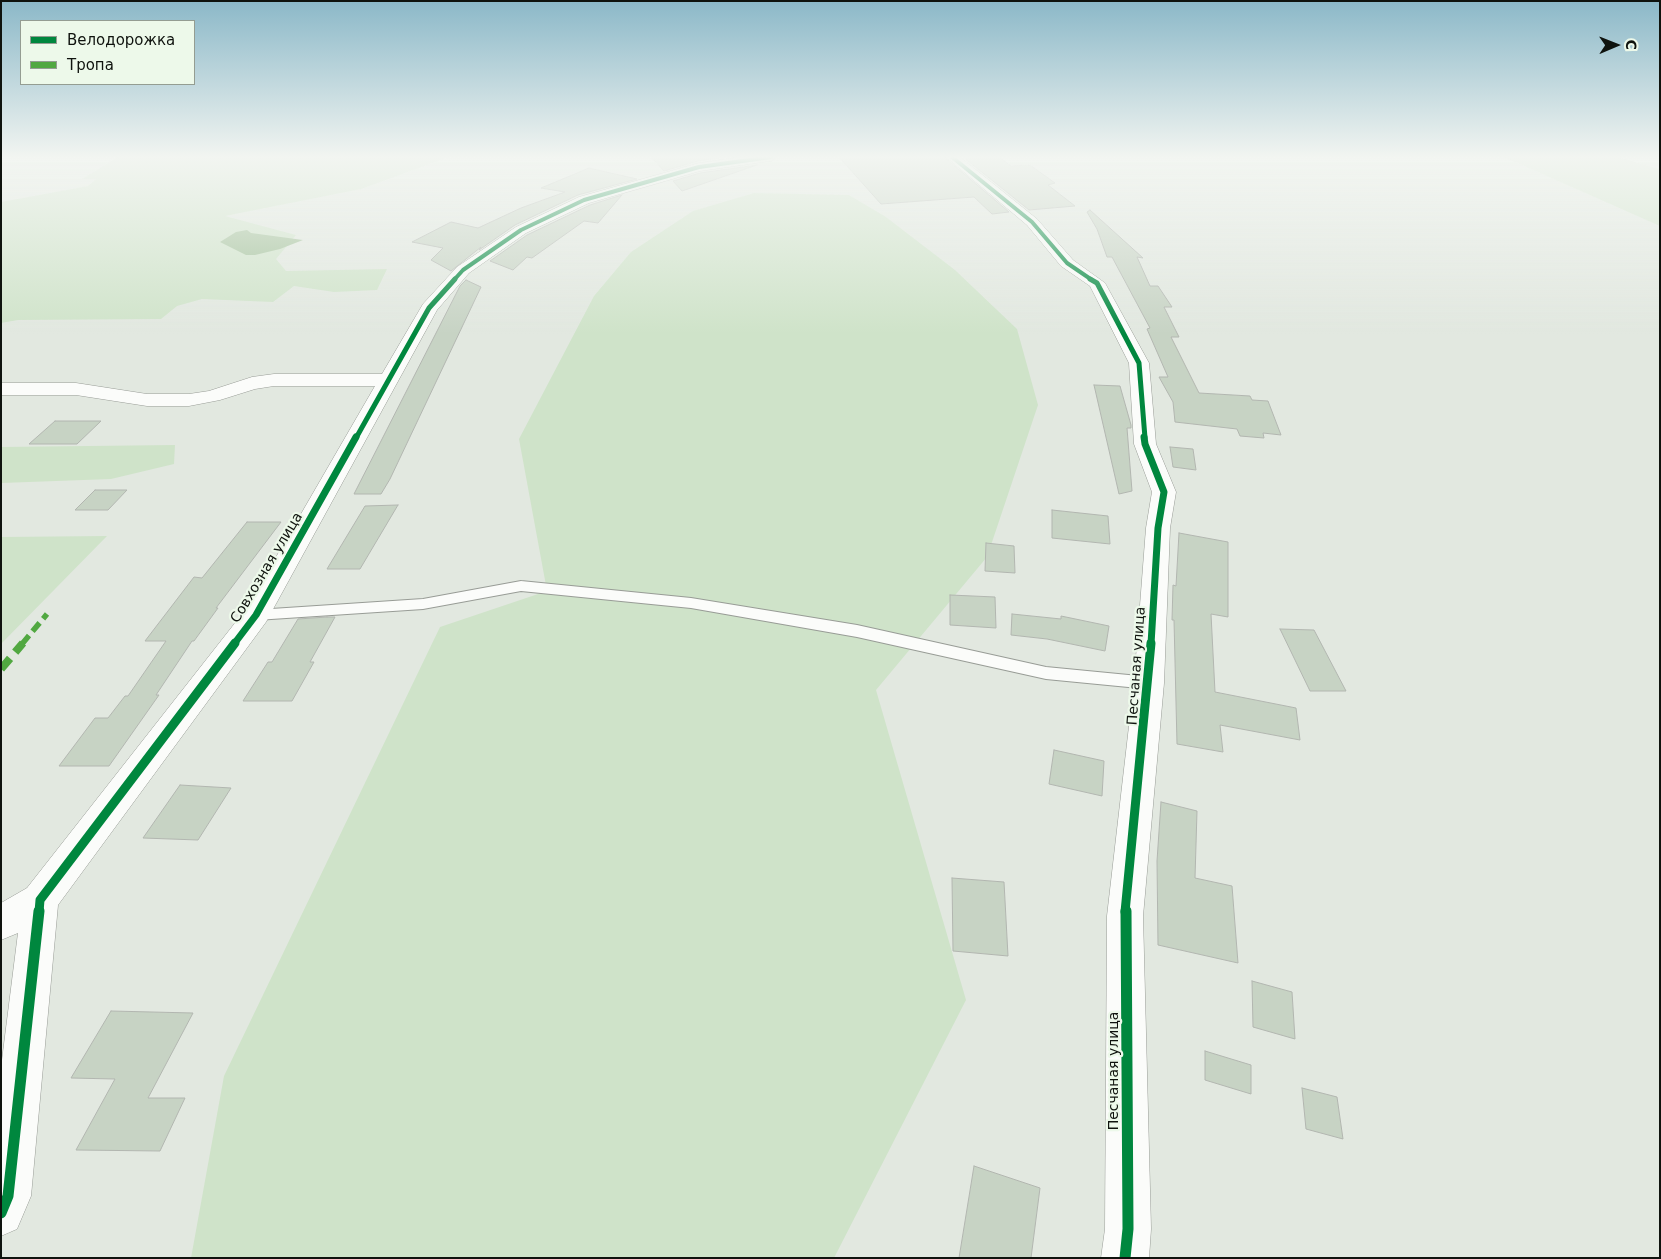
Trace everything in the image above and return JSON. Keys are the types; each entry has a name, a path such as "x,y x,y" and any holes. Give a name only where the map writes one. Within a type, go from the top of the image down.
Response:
{"street":[{"name":"Совхозная улица","path":"1,923 40,900 256,615 430,308 463,270 521,230 551,216"},
{"name":"Песчаная улица","path":"1024,216 1032,222 1067,263 1097,283 1139,363 1145,444 1164,492 1158,528 1149,683 1125,916 1128,1229 1125,1258"},
{"path":"1,388 76,389 147,400 189,400 213,396 252,383 274,380 389,380"},
{"path":"1,1213 8,1196 40,900"}],"lane":[{"path":"256,615 423,604 521,586 691,603 857,631 1046,672 1149,683"}],"shaded area":[{"path":"1,216 226,216 296,235 276,259 286,271 387,269 377,290 334,292 294,286 273,302 202,299 177,306 161,319 18,320 1,323"},
{"path":"686,216 884,216 955,270 1017,329 1038,405 987,557 876,690 966,1000 834,1258 191,1258 224,1076 440,627 547,591 519,439 594,296 631,252"},
{"path":"1637,216 1660,216 1660,226"},
{"path":"247,230 251,233 303,240 280,249 255,255 246,255 220,242 236,232"},
{"path":"175,445 174,464 111,479 1,483 1,447"},
{"path":"107,536 1,644 1,537"}],"building":[{"path":"504,216 534,216 515,225 479,250 481,247 451,271 431,260 443,248 412,242 451,222 478,228"},
{"path":"567,216 604,216 598,223 584,221 532,258 527,257 513,270 490,261 527,235"},
{"path":"1089,216 1096,216 1143,258 1137,257 1150,286 1158,286 1172,307 1164,307 1179,337 1171,337 1199,393 1250,396 1252,400 1268,401 1281,435 1263,433 1264,438 1240,436 1237,429 1175,422 1173,402 1159,377 1168,377 1147,329 1150,328 1112,257 1107,257 1097,229"},
{"path":"466,280 481,287 390,479 381,494 354,494 460,286"},
{"path":"1094,385 1120,386 1131,425 1131,428 1127,428 1132,491 1119,494"},
{"path":"55,421 101,421 77,444 29,444"},
{"path":"1170,447 1193,449 1196,470 1173,467"},
{"path":"95,490 127,490 108,510 75,510"},
{"path":"398,505 360,569 327,569 365,506"},
{"path":"1052,510 1108,516 1110,544 1052,538"},
{"path":"247,522 281,522 216,608 218,608 194,641 192,641 156,695 159,695 109,766 59,766 95,718 108,718 125,696 128,696 166,641 145,641 194,577 202,578"},
{"path":"1179,533 1228,542 1228,617 1211,614 1215,692 1296,708 1300,740 1220,725 1223,752 1177,744 1174,620 1172,620 1173,585 1176,586"},
{"path":"986,543 1014,546 1015,573 985,571"},
{"path":"950,595 995,597 996,628 950,625"},
{"path":"1012,614 1061,619 1061,616 1109,626 1105,651 1047,639 1011,635"},
{"path":"335,617 310,662 314,662 292,701 243,701 268,662 272,662 298,619"},
{"path":"1280,629 1314,630 1346,691 1310,691"},
{"path":"1054,750 1104,761 1102,796 1049,784"},
{"path":"180,785 231,788 198,840 143,838"},
{"path":"1161,802 1197,811 1195,878 1232,886 1238,963 1158,945 1157,861"},
{"path":"952,878 1004,882 1008,956 953,951"},
{"path":"1252,981 1292,992 1295,1039 1253,1027"},
{"path":"111,1011 193,1013 148,1098 185,1098 160,1151 76,1150 115,1079 71,1078"},
{"path":"1205,1051 1251,1065 1251,1094 1205,1080"},
{"path":"1302,1088 1337,1097 1343,1139 1306,1129"},
{"path":"974,1166 1040,1188 1031,1258 959,1258"}],"marked path":[{"path":"1,669 47,614"}],"cycle path":[{"path":"1,1213 8,1196 40,900 256,615 429,308 463,270 521,230 551,216"},
{"path":"1024,216 1032,222 1067,263 1097,283 1139,363 1145,444 1164,492 1158,528 1149,683 1125,916 1128,1229 1125,1258"}]}
